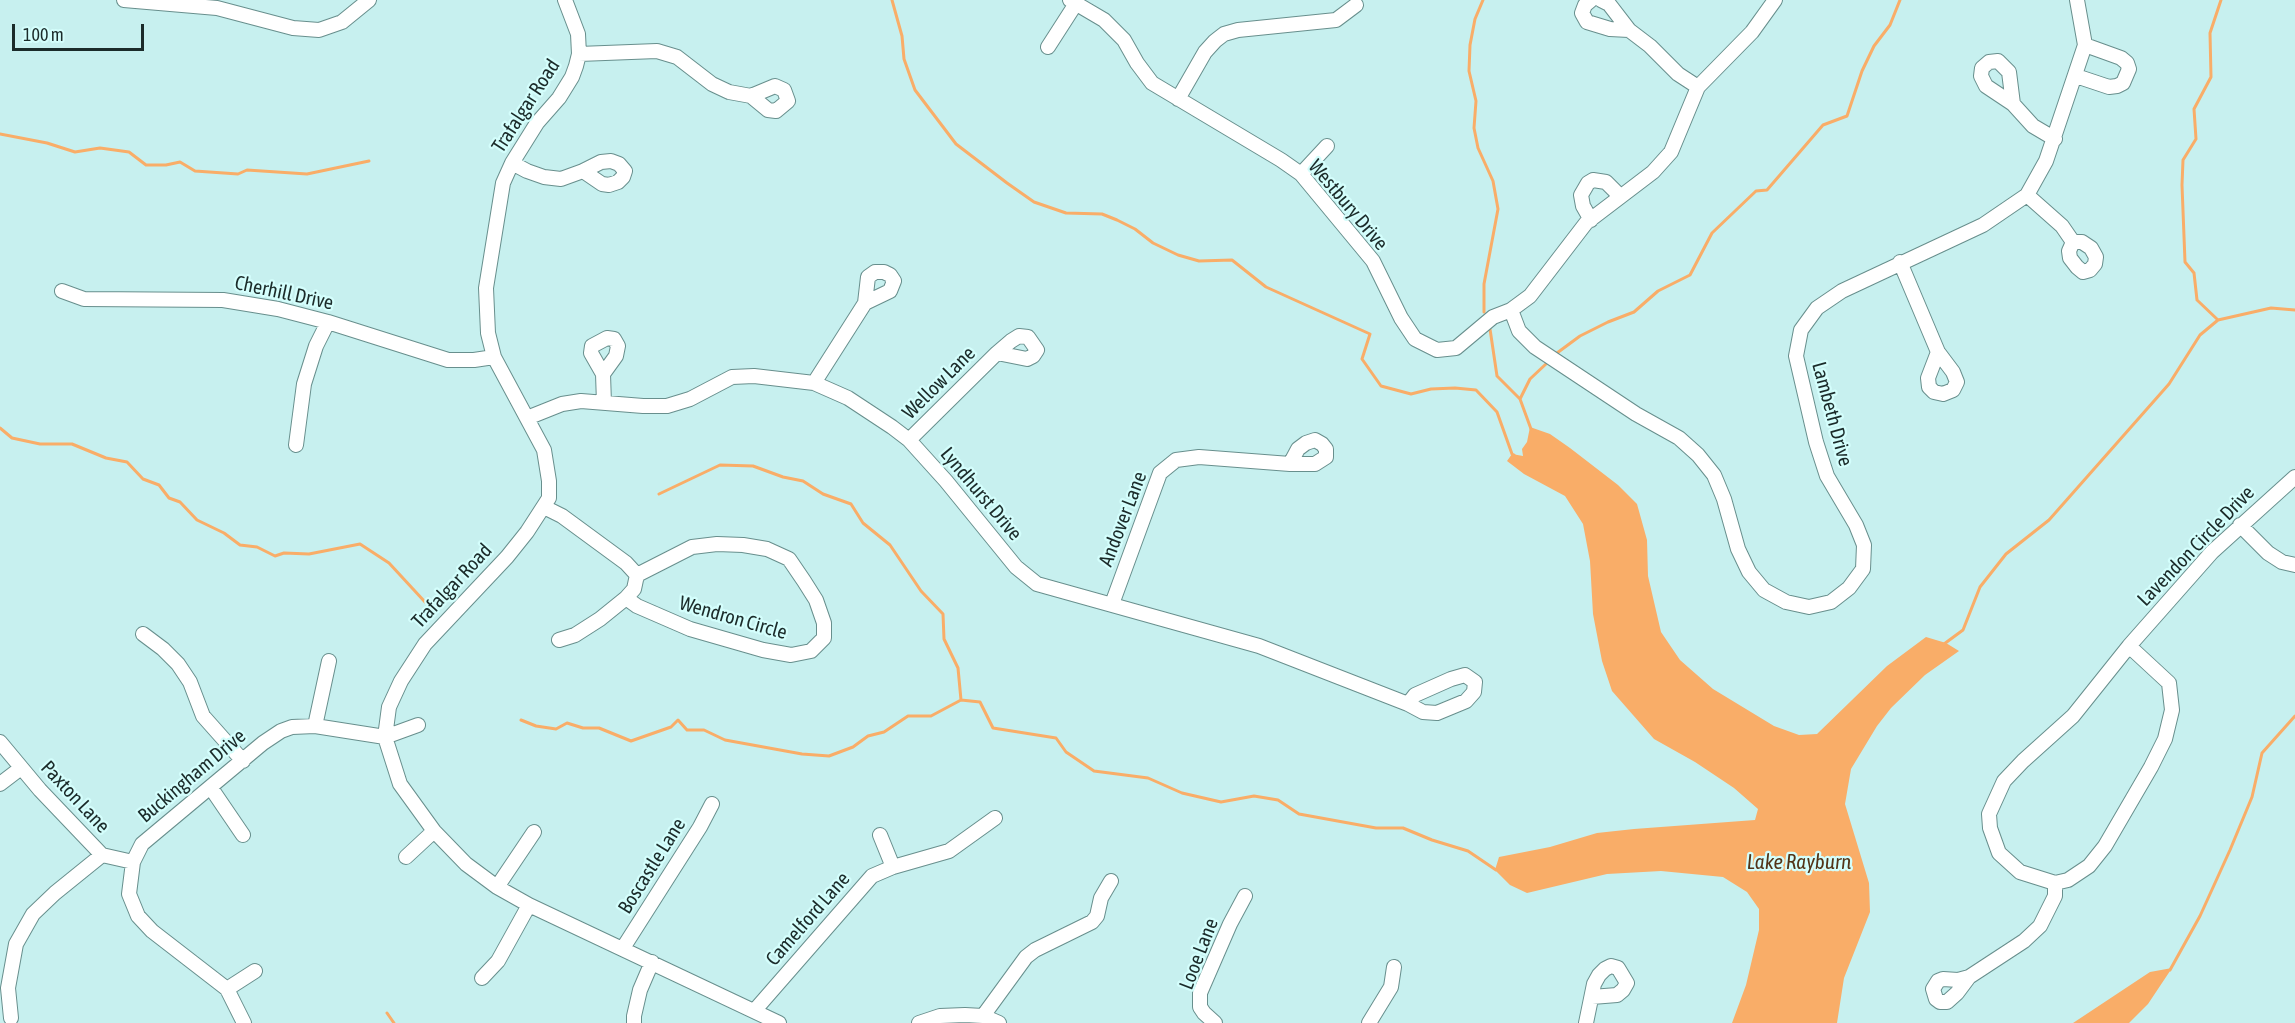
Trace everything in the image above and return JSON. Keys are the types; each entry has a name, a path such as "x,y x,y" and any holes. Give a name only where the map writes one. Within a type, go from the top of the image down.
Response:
{"street":[{"path":"124,0 192,2 293,28 318,30 342,22 369,0"},
{"name":"Trafalgar Road","path":"565,0 574,21 579,54 572,77 559,98 537,123 512,163 503,183 486,288 488,333 494,357 544,450 549,498 507,557 425,644 401,681 389,707 385,737 400,784 434,831 466,864 497,887 529,906 623,948 779,1023"},
{"path":"1592,0 1585,6 1582,14 1587,22 1610,29 1629,30"},
{"path":"1601,0 1609,4 1629,30 1650,46 1678,74 1698,87"},
{"name":"Westbury Drive","path":"1072,2 1104,20 1124,40 1137,63 1152,82 1281,160 1300,174 1373,261 1401,318 1415,339 1437,350 1456,348 1493,318 1530,296 1591,220 1653,172 1671,152 1698,87 1752,32 1775,0"},
{"name":"Lambeth Drive","path":"1511,309 1519,331 1535,346 1636,414 1679,438 1698,455 1713,475 1724,499 1738,549 1749,572 1764,590 1785,602 1809,608 1831,602 1849,588 1863,569 1864,545 1856,525 1827,476 1816,442 1796,356 1801,330 1817,308 1842,291 1983,225 2027,195 2055,139 2085,45 2077,0"},
{"path":"1048,47 1072,2"},
{"path":"1178,99 1205,52 1215,40 1224,34 1238,30 1336,20 1356,5"},
{"path":"2076,76 2109,87 2117,86 2123,83 2129,69 2121,58 2085,45"},
{"path":"579,54 657,51 677,57 712,84 729,92 751,96"},
{"path":"2013,104 2033,126 2055,139"},
{"path":"1300,174 1327,146"},
{"path":"512,163 544,177 561,178 583,171"},
{"path":"1591,220 1583,206 1581,195 1588,183 1593,180 1606,182 1620,196"},
{"path":"2027,195 2062,226 2073,242"},
{"path":"1900,262 1938,352"},
{"name":"Cherhill Drive","path":"62,291 84,299 223,300 278,309 328,322 448,360 494,357"},
{"path":"814,383 865,303"},
{"path":"296,446 304,384 316,346 328,322"},
{"name":"Wellow Lane","path":"909,440 997,353"},
{"path":"603,374 604,403"},
{"name":"Lyndhurst Drive","path":"527,418 562,404 581,401 667,406 690,399 732,377 754,376 814,383 848,398 909,440 1017,567 1036,584 1259,646 1408,704"},
{"name":"Andover Lane","path":"1112,604 1151,493 1160,473 1176,460 1199,457 1290,464"},
{"name":"Lavendon Circle Drive","path":"2055,883 2020,872 1999,853 1990,828 1989,814 2004,782 2023,761 2073,716 2129,646 2212,552 2295,477"},
{"path":"544,507 562,516 626,562 637,574 634,589 626,598 575,635 559,640"},
{"path":"2240,525 2268,553 2282,562 2295,564"},
{"name":"Wendron Circle","path":"626,598 637,606 690,630 763,651 791,655 811,651 824,638 824,623 816,600 804,581 789,559 767,549 717,544 692,548 637,574"},
{"path":"143,634 178,664 190,682 203,716 243,761"},
{"path":"1969,977 2024,941 2040,926 2055,896 2055,883 2068,880 2089,866 2105,846 2135,797 2165,739 2172,710 2169,683 2129,646"},
{"path":"315,726 329,661"},
{"path":"385,737 418,725"},
{"name":"Buckingham Drive","path":"244,1023 227,989 152,931 138,916 129,894 133,862 142,843 263,743 281,731 292,727 315,726 385,737"},
{"name":"Paxton Lane","path":"0,742 21,768 102,855 133,862"},
{"path":"0,784 21,768"},
{"path":"211,788 243,835"},
{"name":"Boscastle Lane","path":"623,948 700,827 712,804"},
{"name":"Camelford Lane","path":"755,1010 872,876 893,867 949,851 995,818"},
{"path":"406,857 434,831"},
{"path":"497,887 534,832"},
{"path":"880,835 893,867"},
{"path":"10,1018 8,988 16,944 33,914 102,855"},
{"path":"983,1016 1026,957 1035,950 1092,922 1097,916 1101,898 1111,881"},
{"name":"Looe Lane","path":"1215,1023 1200,1007 1200,993 1230,924 1245,896"},
{"path":"482,978 498,961 529,906"},
{"path":"634,1023 640,990 652,962"},
{"path":"1369,1023 1391,987 1394,967"},
{"path":"227,989 255,971"},
{"path":"1586,1023 1592,998"},
{"path":"919,1023 940,1016 965,1015 983,1016 999,1023"}],"water":[{"name":"Lake Rayburn","path":"1530,427 1550,434 1570,448 1618,485 1637,504 1647,540 1648,576 1661,632 1680,660 1713,689 1774,726 1799,735 1817,734 1887,666 1926,637 1946,643 1959,651 1925,675 1891,708 1877,726 1851,769 1845,804 1869,883 1870,912 1844,978 1837,1023 1732,1023 1746,985 1759,930 1759,909 1747,892 1723,877 1661,871 1607,874 1527,893 1510,885 1495,870 1499,857 1550,847 1597,833 1755,820 1758,809 1734,788 1695,762 1654,739 1612,691 1602,661 1593,614 1590,561 1583,524 1565,496 1524,474 1507,461 1512,454 1523,456 1522,449 1527,442"},
{"path":"2172,968 2148,1004 2129,1023 2073,1023 2150,972"}],"waterway":[{"path":"892,0 902,36 904,59 915,90 956,144 1007,183 1034,202 1066,213 1102,214 1117,220 1135,229 1153,243 1178,255 1199,261 1232,260 1266,287 1370,334 1362,359 1381,386 1411,394 1431,389 1476,390 1497,412 1514,455"},
{"path":"1483,0 1475,19 1470,45 1469,71 1476,101 1474,128 1478,148 1493,181 1498,209 1484,284 1484,312"},
{"path":"1557,353 1580,336 1634,312 1658,291 1690,275 1712,233 1756,191 1767,190 1823,125 1847,116 1862,71 1874,46 1890,25 1900,0"},
{"path":"2218,320 2197,300 2194,273 2185,262 2182,185 2183,160 2196,139 2194,109 2211,77 2210,33 2221,0"},
{"path":"0,134 47,143 75,152 100,148 129,152 146,165 180,162 195,171 238,174 247,170 307,174 369,161"},
{"path":"1944,644 1963,630 1980,587 2006,554 2049,520 2169,384 2200,335 2218,320 2271,308 2295,310"},
{"path":"1490,329 1497,376 1520,399 1531,429"},
{"path":"1520,399 1530,379 1547,363"},
{"path":"0,428 12,438 40,444 72,444 106,458 127,462 143,479 159,485 169,498 180,502 197,520 224,533 240,545 257,547 275,556 284,553 309,554 360,544 389,563 425,602"},
{"path":"659,494 720,465 753,466 783,477 803,481 823,494 851,504 863,523 890,545 921,591 943,614 944,639 958,668 961,700"},
{"path":"521,720 536,726 556,729 567,723 583,728 599,728 631,741 671,727 678,720 687,730 704,730 725,740 802,754 829,756 853,747 868,736 884,732 908,716 931,716 961,700 980,702 993,728 1056,738 1066,752 1094,771 1148,778 1182,793 1221,802 1254,796 1278,800 1299,814 1376,828 1403,828 1468,851 1496,870"},
{"path":"2170,970 2200,916 2230,850 2252,797 2262,753 2295,716"},
{"path":"387,1013 394,1023"}]}
